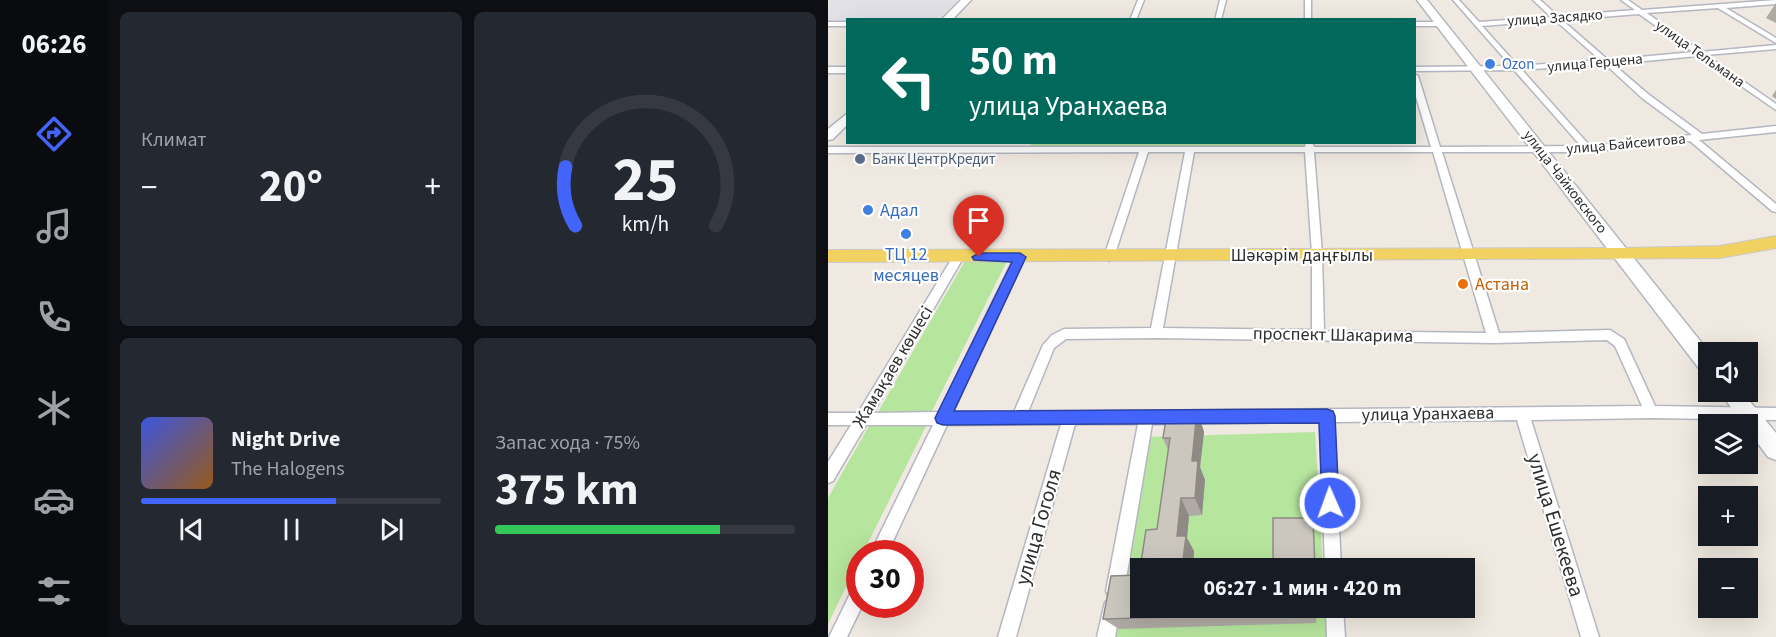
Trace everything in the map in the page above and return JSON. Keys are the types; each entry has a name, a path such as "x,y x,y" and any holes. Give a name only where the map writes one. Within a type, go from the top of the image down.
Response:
{"main road":[{"name":"Шәкәрім даңғылы","path":"828,256 958,258 1317,254 1622,254 1720,252 1776,242"}],"street":[{"path":"948,18 966,0"},
{"path":"1134,18 1141,0"},
{"path":"1218,18 1223,0"},
{"path":"1308,0 1308,18"},
{"name":"улица Чайковского","path":"1422,0 1698,352"},
{"path":"1456,0 1588,149"},
{"path":"1536,0 1776,209"},
{"name":"улица Тельмана","path":"1624,0 1776,108"},
{"path":"1708,0 1776,41"},
{"name":"улица Засядко","path":"1477,24 1776,2"},
{"path":"828,24 846,24"},
{"path":"1416,24 1440,24"},
{"name":"улица Герцена","path":"1416,69 1516,68 1776,47"},
{"path":"828,70 846,70"},
{"path":"1416,83 1494,338"},
{"path":"828,136 846,119"},
{"name":"улица Байсеитова","path":"828,150 1144,150 1309,146 1436,150 1588,149 1776,129"},
{"path":"1309,146 1317,254 1318,334"},
{"path":"1156,333 1190,149"},
{"path":"1109,257 1144,150"},
{"path":"885,540 1020,257"},
{"name":"Жамақаев көшесі","path":"828,476 958,258"},
{"name":"проспект Шакарима","path":"1019,417 1049,345 1056,338 1064,334 1156,333 1494,338 1610,335 1620,343 1651,412"},
{"path":"1738,402 1747,414"},
{"name":"улица Уранхаева","path":"828,419 1651,412 1747,414"},
{"name":"улица Ешекеева","path":"1522,413 1590,637"},
{"name":"улица Уранхаева","path":"1758,414 1776,414"},
{"path":"1327,416 1333,558"},
{"name":"улица Гоголя","path":"1007,637 1070,417"},
{"path":"1106,637 1146,418"},
{"path":"1758,428 1776,450"},
{"path":"838,637 847,618"},
{"path":"1335,618 1336,637"}],"shaded area":[{"path":"829,0 958,0 938,18 846,18 846,21 828,21"}],"green space":[{"path":"1031,144 1309,144 1309,146 1030,146"},
{"path":"965,261 1007,261 931,413 878,412"},
{"path":"870,424 927,424 869,540 846,540 846,587 828,624 828,498"},
{"path":"1315,432 1322,558 1130,558 1130,618 1326,618 1327,637 1110,637 1144,437"}],"building":[{"path":"1197,410 1192,461 1198,461 1195,498 1181,498 1177,536 1186,536 1183,558 1142,558 1146,530 1157,529 1170,438 1163,438 1166,419 1181,419 1182,411"},
{"path":"1273,518 1313,518 1315,558 1273,558"},
{"path":"1130,575 1130,618 1139,618 1103,619 1111,576"}],"place":[{"name":"Ozon","path":"1490,64"},
{"name":"Банк ЦентрКредит","path":"860,159"},
{"name":"Адал","path":"868,210"},
{"name":"ТЦ 12 месяцев","path":"906,234"},
{"name":"Астана","path":"1463,284"}],"route":[{"path":"979,257 1020,257 943,418 1327,416 1330,503"}]}
